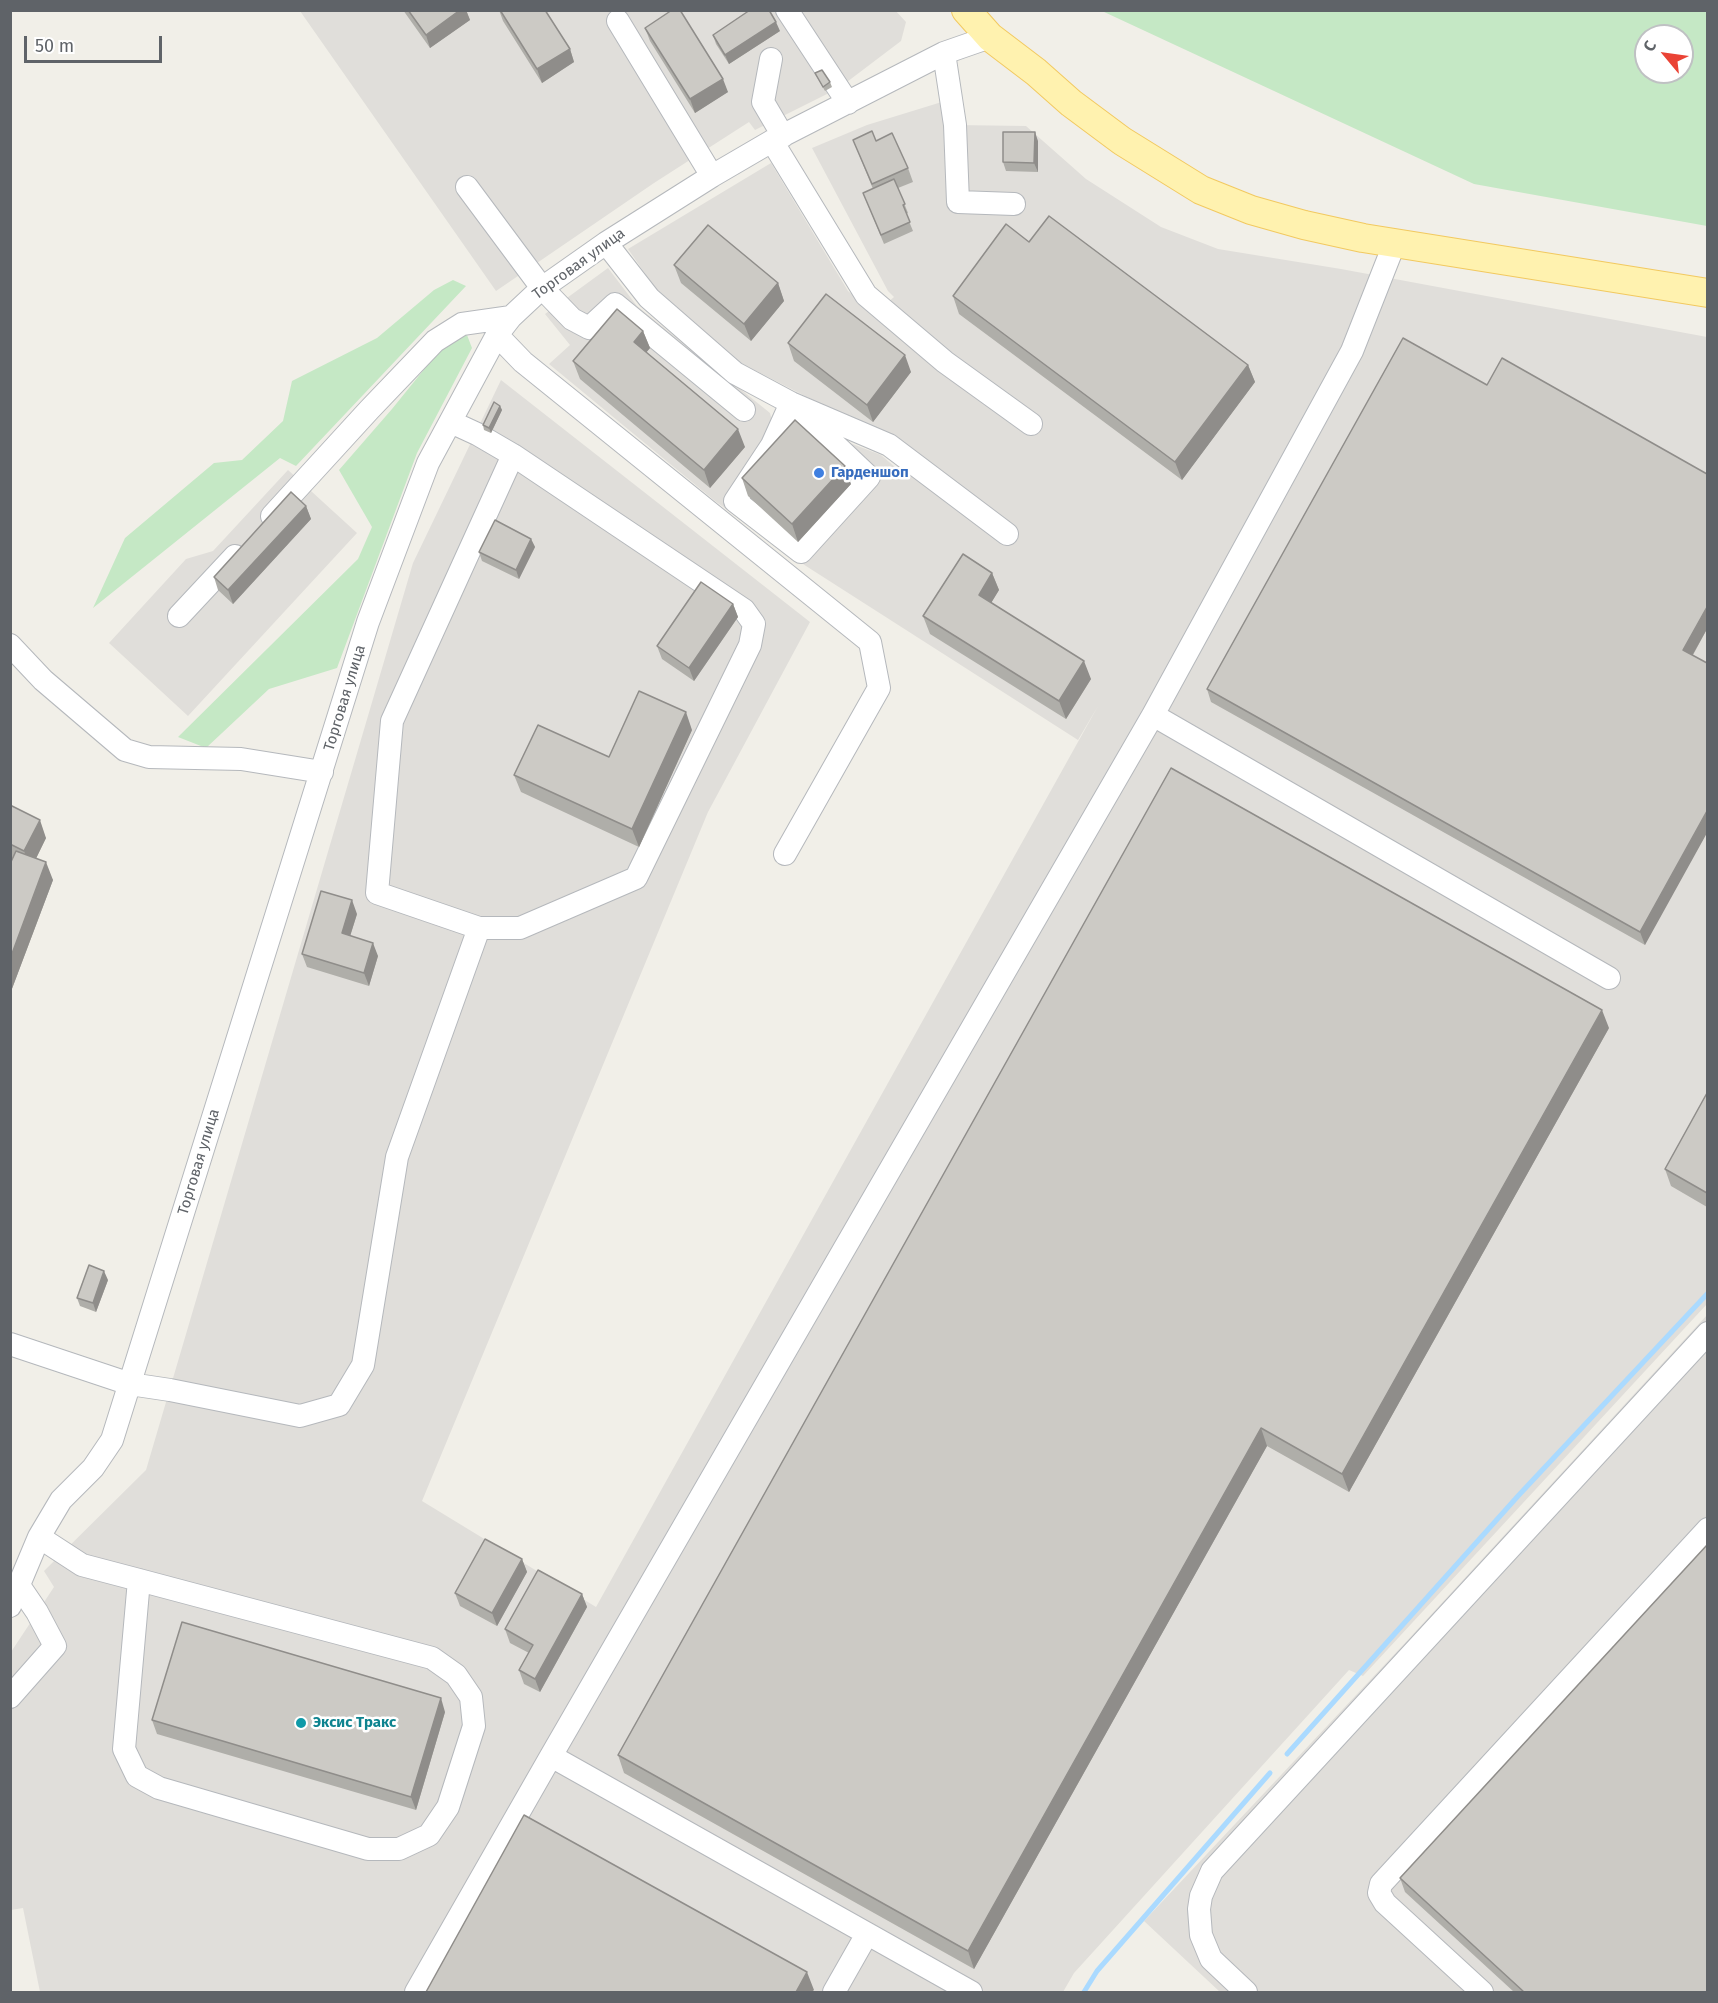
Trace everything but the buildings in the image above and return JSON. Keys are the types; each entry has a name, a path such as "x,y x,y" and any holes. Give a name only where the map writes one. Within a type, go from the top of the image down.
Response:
{"main road":[{"path":"966,10 990,37 1122,141 1201,190 1251,210 1304,225 1395,243 1707,293"}],"street":[{"path":"787,10 848,104"},
{"path":"618,21 712,176"},
{"name":"Торговая улица","path":"15,1596 39,1537 61,1500 93,1468 112,1440 368,622 428,463 497,335 511,317 542,288 606,243 712,176 944,53 990,37"},
{"path":"944,53 955,125 958,202 1014,204"},
{"path":"771,59 763,102 778,139 866,295 945,362 1031,424"},
{"path":"467,187 542,288 572,319 589,328 615,304 744,410"},
{"path":"606,243 649,298 735,373 791,403 889,445 1007,534"},
{"path":"416,1992 1153,715 1353,351 1395,243"},
{"path":"179,616 435,341 462,324 511,317"},
{"path":"497,335 523,362 870,642 879,688 785,854"},
{"path":"791,403 869,477 801,552 735,501 772,445 791,403"},
{"path":"451,422 513,454 744,610 754,624 750,645 636,878 520,928 478,928 377,893 392,721 513,454"},
{"path":"10,645 43,680 126,750 149,757 241,759 322,772"},
{"path":"1153,715 1609,978"},
{"path":"10,1344 130,1384 300,1416 339,1405 363,1365 397,1157 478,928"},
{"path":"1246,1992 1211,1959 1201,1935 1199,1909 1201,1896 1212,1871 1707,1333"},
{"path":"1482,1992 1385,1903 1380,1893 1381,1884 1707,1529"},
{"path":"39,1537 82,1565 139,1580 432,1658 456,1675 471,1697 474,1726 448,1807 429,1835 399,1849 368,1849 159,1788 137,1776 124,1749 139,1580"},
{"path":"10,1696 55,1646 37,1612 15,1596"},
{"path":"551,1756 971,1992"},
{"path":"834,1992 867,1934"}],"shaded area":[{"path":"895,10 906,22 901,41 839,88 755,130 749,122 654,183 496,291 300,11"},
{"path":"945,101 955,125 1026,126 1086,179 1161,227 1218,249 1341,269 1707,337 1707,1304 1363,1676 1349,1670 1074,1973 1063,1992 40,1992 23,1908 11,1910 11,1652 54,1587 44,1571 146,1470 413,563 501,380 810,622 708,812 422,1501 596,1607 1098,706 1078,740 806,566 715,501 549,364 570,345 545,314 608,268 637,306 770,413 772,421 837,438 881,455 896,468 908,445 867,428 739,362 655,288 628,249 771,163 848,291 944,373 886,304 894,297 888,291 812,148 867,125"},
{"path":"288,470 357,533 188,716 109,643 186,559 213,551"},
{"path":"1707,1315 1707,1992 1220,1992 1144,1921 1404,1644"}],"green space":[{"path":"1102,11 1707,11 1707,226 1474,184"},
{"path":"453,280 466,286 296,466 280,458 93,608 125,538 214,463 242,460 283,421 292,381 377,338 434,290"},
{"path":"467,335 472,348 417,453 337,668 269,689 206,748 178,737 358,559 372,527 339,470 443,346"}],"waterway":[{"path":"1287,1754 1518,1496 1708,1293"},
{"path":"1084,1992 1097,1971 1270,1773"}],"place":[{"name":"Гарденшоп","path":"819,473"},
{"name":"Эксис Тракс","path":"301,1723"}]}
